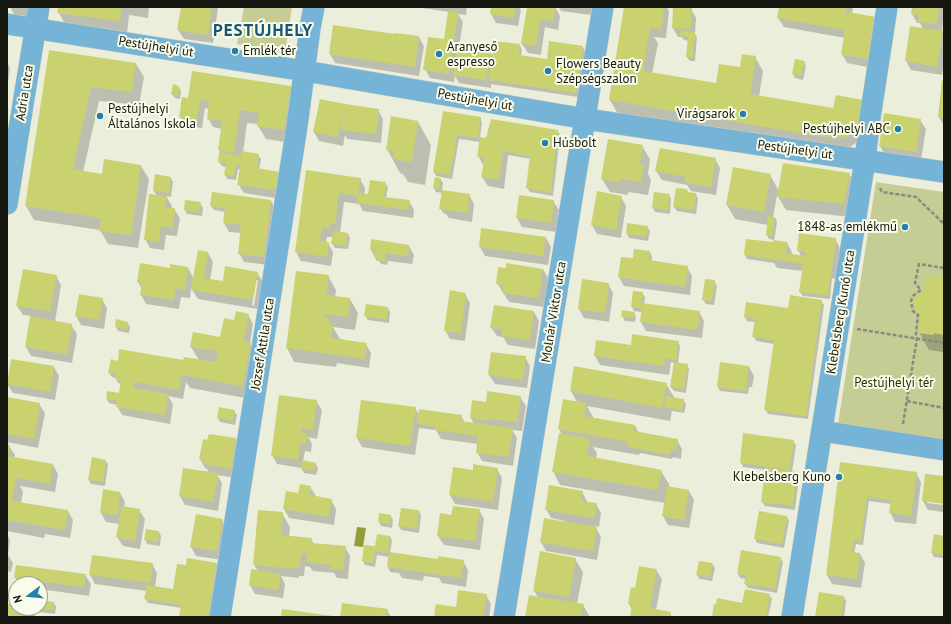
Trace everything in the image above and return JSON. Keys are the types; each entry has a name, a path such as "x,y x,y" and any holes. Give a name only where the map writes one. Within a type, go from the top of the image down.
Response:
{"street":[{"name":"Adria utca","path":"7,204 39,7"},
{"path":"305,71 314,7"},
{"name":"Molnár Viktor utca","path":"504,617 603,7"},
{"name":"Klebelsberg Kunó utca","path":"792,617 865,160 887,7"},
{"name":"Pestújhelyi út","path":"7,24 305,71 586,119 944,172"},
{"name":"József Attila utca","path":"220,617 305,71"},
{"path":"822,431 944,450"}],"path":[{"path":"878,186 882,192 916,197 944,224"},
{"path":"895,442 903,427 917,338 918,315 913,311 911,300 920,290 915,283 918,264 944,268"},
{"path":"839,326 944,342"},
{"path":"907,401 944,408"}],"green space":[{"path":"244,7 292,7 285,53 237,44"},
{"name":"Pestújhelyi tér","path":"876,182 944,192 944,441 838,424"}],"shaded area":[{"path":"357,527 366,528 363,547 354,546"}],"building":[{"path":"58,7 121,7 120,21 57,13"},
{"path":"181,7 212,7 208,35 177,30"},
{"path":"491,7 515,7 514,18 490,14"},
{"path":"527,7 556,7 553,21 540,19 536,46 521,44"},
{"path":"624,7 664,7 661,30 650,28 643,71 716,83 719,64 740,67 742,54 756,56 750,94 833,108 836,95 863,100 858,129 845,138 818,136 609,100"},
{"path":"673,7 692,8 691,29 672,28"},
{"path":"779,7 847,7 845,14 848,15 848,12 876,17 869,59 841,55 845,30 777,18"},
{"path":"912,7 939,7 937,24 918,22 919,15 911,14"},
{"name":"Aranyeső espresso","path":"448,11 458,12 449,74 423,70 428,37 444,39"},
{"path":"333,25 419,36 415,67 329,54"},
{"path":"910,26 943,31 937,67 905,61"},
{"path":"680,30 695,32 693,58 686,57 688,37 680,36"},
{"name":"Flowers Beauty Szépségszalon","path":"494,41 520,44 519,55 547,59 549,41 583,46 576,93 489,80"},
{"path":"457,45 490,51 486,80 453,75"},
{"name":"Pestújhelyi Általános Iskola","path":"49,50 136,63 132,92 91,87 73,169 102,174 104,159 141,165 131,235 99,231 101,218 25,206"},
{"path":"795,59 805,61 801,76 792,74"},
{"path":"192,71 291,86 284,130 257,126 259,113 240,110 234,153 218,150 222,121 207,119 209,101 200,100 197,120 179,117 182,97 188,98"},
{"path":"942,80 944,80 944,118 938,117"},
{"path":"173,84 179,86 178,96 171,94"},
{"path":"320,99 379,109 376,134 341,130 344,108 338,137 313,132"},
{"path":"443,111 481,117 478,138 457,135 450,175 433,172"},
{"path":"884,113 921,119 916,152 879,146"},
{"path":"391,116 418,121 412,162 393,159 394,151 386,150"},
{"path":"491,119 558,130 551,193 526,188 530,156 503,151 499,180 481,177 485,157 477,157 480,137 486,138"},
{"path":"608,139 643,145 640,164 644,165 641,182 621,179 620,182 601,179"},
{"path":"660,148 716,158 711,187 684,182 685,177 655,171"},
{"path":"242,151 259,154 257,168 279,172 276,190 237,185 240,166 236,165 234,176 224,175 226,163 218,162 219,152 241,156"},
{"path":"783,163 850,173 844,204 777,197"},
{"path":"733,167 771,174 764,212 726,205"},
{"path":"306,170 361,178 358,193 368,194 370,180 386,182 384,197 410,200 408,210 357,203 358,196 339,193 335,224 330,223 330,229 322,228 320,241 329,242 327,257 295,252"},
{"path":"155,174 171,177 169,193 153,191"},
{"path":"435,177 441,178 439,189 433,188"},
{"path":"676,188 687,189 687,192 696,193 694,210 673,207"},
{"path":"442,190 470,194 467,213 439,209"},
{"path":"597,191 622,196 616,230 591,225"},
{"path":"212,192 271,200 264,257 238,254 241,225 223,223 225,208 210,206"},
{"path":"654,192 670,194 668,210 652,208"},
{"path":"149,194 167,196 165,207 175,208 173,228 161,226 159,242 144,240"},
{"path":"519,195 554,200 551,223 516,218"},
{"path":"185,200 201,202 199,212 184,210"},
{"path":"768,216 775,217 772,236 766,235"},
{"path":"627,223 648,226 646,237 626,234"},
{"path":"481,228 546,237 543,256 479,247"},
{"path":"333,231 348,233 346,246 331,244"},
{"path":"799,233 836,238 828,296 799,292 803,264 744,255 746,239 787,242 786,253 804,256 805,252 797,251"},
{"path":"371,239 409,245 408,256 386,253 385,261 377,260 377,258 374,257 375,251 370,250"},
{"path":"634,249 650,251 649,260 688,266 685,287 618,277 621,257 633,258"},
{"path":"198,250 208,252 204,278 223,281 225,266 258,272 253,300 191,290"},
{"path":"140,263 170,268 170,264 188,267 185,290 176,288 174,300 140,295 142,283 137,282"},
{"path":"506,263 543,269 539,298 502,293 504,285 496,284 498,267 506,268"},
{"path":"23,269 57,275 50,311 16,306"},
{"path":"296,271 329,275 326,295 350,298 348,317 324,314 323,317 329,318 329,324 333,325 331,338 367,343 365,359 286,348"},
{"path":"926,276 944,279 944,335 934,333 934,335 918,333 920,315 916,312 913,301 915,297 924,292"},
{"path":"582,279 609,283 605,313 578,309"},
{"path":"705,279 715,280 712,301 702,300"},
{"path":"450,290 466,293 461,333 444,331"},
{"path":"633,291 643,292 641,308 631,307"},
{"path":"79,294 103,298 99,320 75,316"},
{"path":"790,295 822,300 806,416 764,410 774,340 752,337 755,319 744,317 746,302 788,308"},
{"path":"642,303 700,311 697,330 640,322"},
{"path":"366,304 388,307 387,320 364,316"},
{"path":"494,305 534,311 530,340 501,336 503,329 490,328"},
{"path":"622,310 635,312 633,318 621,317"},
{"path":"236,311 249,314 244,341 251,342 243,386 181,375 179,390 134,382 133,388 168,394 165,415 116,407 117,401 106,399 107,391 119,393 121,380 115,379 115,374 108,373 111,359 118,361 119,349 183,360 184,357 216,362 218,351 190,347 193,332 220,337 224,318 234,320"},
{"path":"30,316 72,324 67,354 25,347"},
{"path":"116,319 128,322 127,329 115,327"},
{"path":"632,334 679,341 676,360 665,358 664,366 594,356 596,340 631,345"},
{"path":"491,352 526,356 523,380 488,375"},
{"path":"11,359 54,366 50,392 7,384"},
{"path":"674,362 688,364 684,389 670,387"},
{"path":"720,362 749,366 746,391 717,387"},
{"path":"574,366 667,383 662,408 570,391"},
{"path":"487,391 521,396 517,422 490,419 490,421 470,418 472,400 486,402"},
{"path":"279,395 317,400 313,430 302,428 301,433 308,434 306,444 300,443 298,460 271,456"},
{"path":"666,396 684,399 682,410 664,407"},
{"path":"7,397 40,403 34,439 7,434"},
{"path":"563,399 586,403 584,416 635,425 634,431 678,439 676,450 671,449 670,455 627,447 628,442 558,429"},
{"path":"361,400 416,407 410,446 356,438"},
{"path":"219,407 235,410 233,421 217,418"},
{"path":"419,409 462,415 461,421 513,428 508,457 476,453 478,436 435,430 435,427 417,424"},
{"path":"559,433 590,439 587,456 662,470 658,490 552,472"},
{"path":"743,433 794,440 790,470 740,463"},
{"path":"209,434 236,438 231,469 203,464 204,460 199,459 203,439 207,440"},
{"path":"7,445 10,445 8,456 53,464 50,484 16,478 12,501 68,510 65,530 7,520"},
{"path":"92,457 106,460 103,482 88,480"},
{"path":"302,460 316,463 314,471 301,469"},
{"path":"840,462 917,472 911,516 889,513 891,500 867,497 861,541 854,540 852,552 860,553 857,579 826,575"},
{"path":"473,464 498,468 493,502 449,495 453,467 473,470"},
{"path":"183,468 218,473 213,502 179,496"},
{"path":"765,468 797,472 793,506 761,502"},
{"path":"925,474 944,476 944,504 922,501"},
{"path":"300,484 311,486 310,495 332,499 329,517 283,509 286,491 298,493"},
{"path":"549,485 583,491 581,501 597,503 594,518 545,510"},
{"path":"667,486 689,490 684,520 662,516"},
{"path":"103,489 120,492 118,515 100,513"},
{"path":"122,506 140,509 135,541 116,537"},
{"path":"453,506 480,509 475,541 437,536 440,513 451,515"},
{"path":"401,508 419,510 417,529 398,526"},
{"path":"258,510 283,512 281,535 312,538 312,543 346,546 343,570 330,569 331,565 306,562 307,554 301,554 300,568 294,567 294,569 253,565"},
{"path":"759,511 787,516 782,544 754,539"},
{"path":"379,513 391,515 390,524 378,522"},
{"path":"196,514 223,519 217,551 190,547"},
{"path":"544,518 597,527 593,551 540,542"},
{"path":"146,529 159,531 158,542 144,540"},
{"path":"377,534 390,536 388,553 375,551 373,563 362,561 364,545 375,546"},
{"path":"934,534 944,536 944,555 931,553"},
{"path":"741,550 781,557 775,589 744,584 746,575 737,574"},
{"path":"540,551 576,558 569,597 533,591"},
{"path":"389,552 438,559 438,556 464,560 461,578 387,567"},
{"path":"92,555 153,563 150,583 89,575"},
{"path":"187,558 217,563 208,617 179,617 181,605 144,599 147,585 173,589 177,564 186,565"},
{"path":"699,561 713,563 710,577 696,575"},
{"path":"16,565 86,574 84,587 48,582 48,576 14,576"},
{"path":"639,566 657,569 650,608 671,612 670,617 630,617 632,605 628,604 631,587 635,588"},
{"path":"251,569 281,574 278,590 249,585"},
{"path":"745,589 770,594 766,617 712,617 714,604 716,604 717,598 742,603"},
{"path":"458,590 487,594 483,617 448,617 434,615 436,604 456,607"},
{"path":"819,592 844,596 841,617 815,617"},
{"path":"529,595 584,604 581,617 525,617"},
{"path":"48,601 54,602 53,610 48,610"},
{"path":"342,603 388,609 387,617 340,617"},
{"path":"7,604 8,616 29,616 29,617 7,617"},
{"path":"282,609 333,616 333,617 281,617"}],"place":[{"name":"Emlék tér","path":"235,51"},
{"name":"Aranyeső espresso","path":"439,54"},
{"name":"Flowers Beauty Szépségszalon","path":"548,71"},
{"name":"Virágsarok","path":"743,114"},
{"name":"Pestújhelyi Általános Iskola","path":"100,116"},
{"name":"Pestújhelyi ABC","path":"898,129"},
{"name":"Húsbolt","path":"545,143"},
{"name":"1848-as emlékmű","path":"905,227"},
{"name":"Klebelsberg Kuno","path":"839,477"}],"district":[{"name":"PESTÚJHELY","path":"263,31"}]}
